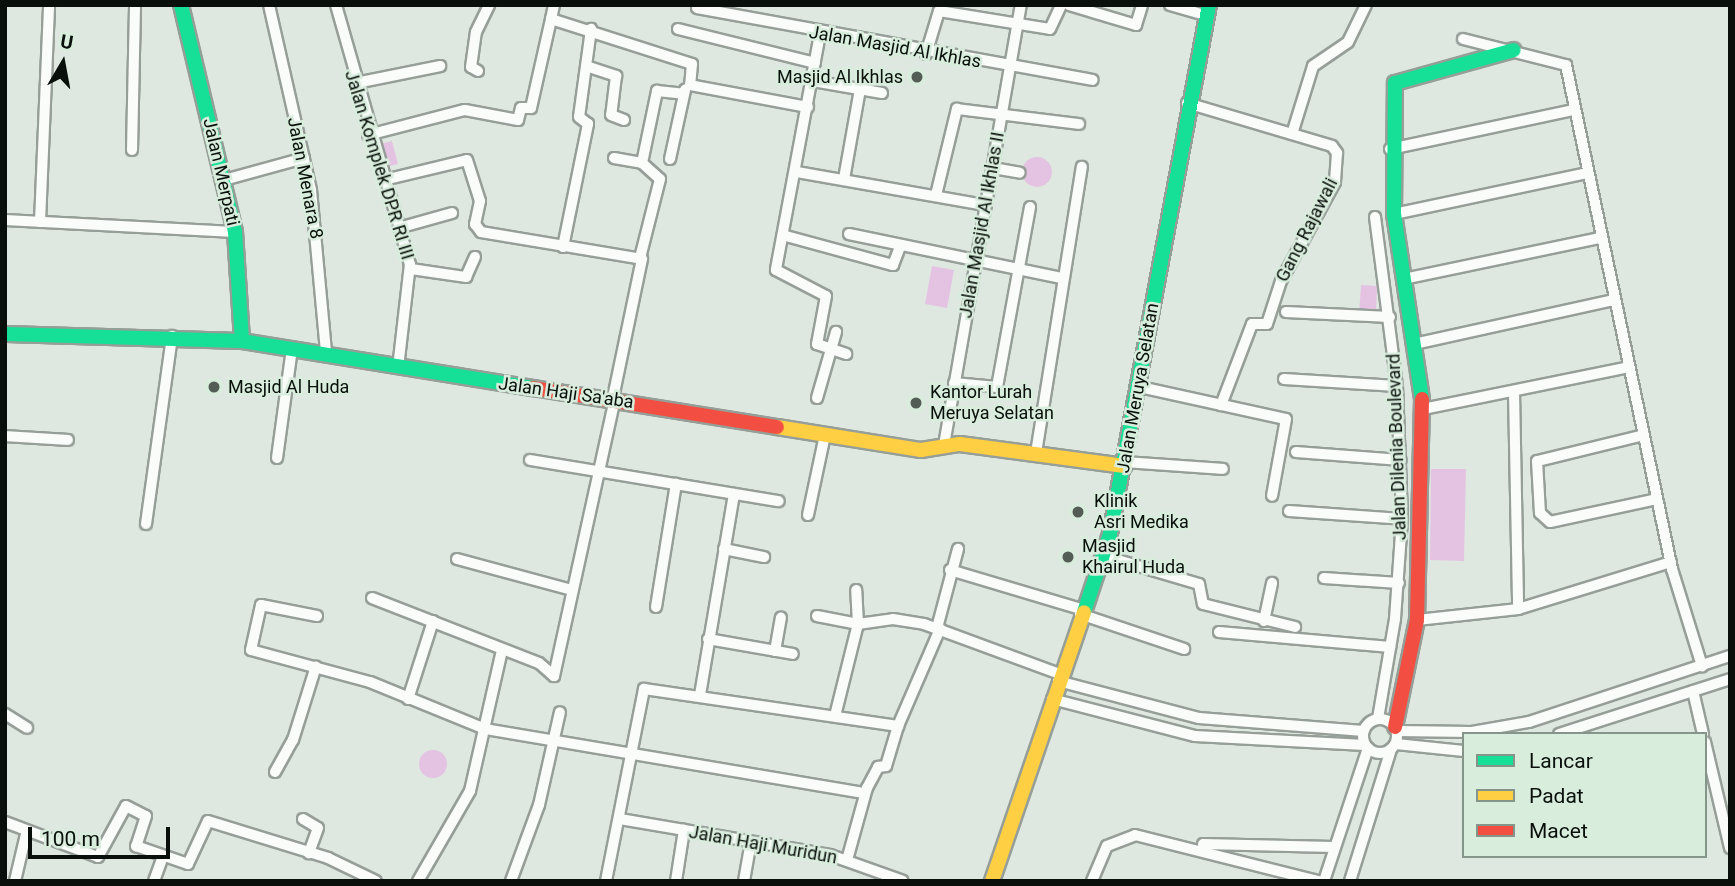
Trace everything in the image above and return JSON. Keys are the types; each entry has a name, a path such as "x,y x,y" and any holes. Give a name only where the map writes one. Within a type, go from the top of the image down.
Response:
{"street":[{"path":"40,222 49,5"},
{"path":"132,150 135,5"},
{"name":"Jalan Merpati","path":"181,5 235,232 242,341"},
{"name":"Jalan Menara 8","path":"269,5 304,158 326,353"},
{"name":"Jalan Komplek DPR RI III","path":"336,5 368,135 402,228 411,269 398,367"},
{"path":"478,71 471,68 476,32 489,5"},
{"path":"368,135 465,110 518,120 521,108 531,108 554,5"},
{"name":"Jalan Masjid Al Ikhlas II","path":"944,445 1021,5"},
{"path":"926,54 940,8 1018,25 1052,29 1061,5"},
{"path":"1069,5 1136,25 1142,5"},
{"path":"1170,5 1207,10"},
{"path":"1292,134 1313,66 1348,42 1366,5"},
{"name":"Jalan Masjid Al Ikhlas","path":"697,8 926,54 1093,80"},
{"name":"Jalan Meruya Selatan","path":"992,881 1080,612 1104,556 1140,387 1187,103 1207,10"},
{"path":"551,19 591,29 692,64 670,159"},
{"path":"563,247 588,124 579,118 591,29"},
{"path":"678,29 815,63"},
{"path":"820,34 786,236 777,273 826,296 816,342 846,354"},
{"path":"1463,39 1566,65 1599,238 1671,562 1702,666"},
{"path":"1350,881 1394,746 1418,620 1423,409 1394,214 1390,149 1396,80 1514,50"},
{"path":"356,83 440,66"},
{"path":"586,66 616,76 611,112 624,120"},
{"path":"813,81 882,93"},
{"path":"844,179 860,89"},
{"path":"642,163 656,90 687,90 808,107"},
{"name":"Gang Rajawali","path":"1187,103 1334,147 1336,178 1281,281 1267,324 1252,324 1221,405"},
{"path":"936,195 954,112 966,108 1079,124"},
{"path":"1390,149 1574,110"},
{"path":"224,180 304,158"},
{"path":"372,598 539,663 554,676 604,444 640,258 661,182 642,163 614,158"},
{"path":"384,180 468,161 480,201 478,230 563,247 640,258"},
{"path":"1036,453 1061,278 1082,167"},
{"path":"993,168 1020,173"},
{"path":"797,172 985,205"},
{"path":"1394,214 1587,173"},
{"path":"954,383 997,388 1030,207"},
{"path":"402,228 452,213"},
{"name":"Jalan Dilenia Boulevard","path":"1375,217 1397,386 1402,519 1399,583 1378,718"},
{"path":"5,220 235,232"},
{"path":"849,234 900,247 1061,278"},
{"path":"786,236 893,265 900,247"},
{"path":"1403,279 1599,238"},
{"path":"411,269 466,278 475,257"},
{"path":"1414,344 1614,300"},
{"path":"1286,312 1390,317"},
{"path":"817,398 836,331"},
{"name":"Jalan Haji Sa'aba","path":"5,334 172,336 242,341 612,398 921,450 944,445 1125,464"},
{"path":"146,524 172,336"},
{"path":"277,458 292,348"},
{"path":"1423,409 1629,367"},
{"path":"1284,379 1397,386"},
{"path":"1140,387 1286,419 1272,496"},
{"path":"1514,392 1518,609"},
{"path":"808,515 825,435"},
{"path":"1644,435 1537,461 1540,513 1550,522 1657,499"},
{"path":"5,436 68,440"},
{"path":"1296,452 1401,460"},
{"path":"530,460 779,501"},
{"path":"1125,464 1223,469"},
{"path":"656,607 676,484"},
{"path":"700,695 734,494"},
{"path":"1289,511 1402,519"},
{"path":"724,549 764,557"},
{"path":"847,860 865,793 878,767 886,766 898,726 938,629 950,570 958,549"},
{"path":"1104,556 1199,584 1203,604 1295,627"},
{"path":"457,559 572,590"},
{"path":"1418,620 1518,609 1671,562"},
{"path":"950,570 1184,649"},
{"path":"1324,578 1399,583"},
{"path":"1264,621 1272,583"},
{"path":"835,716 858,624 856,590"},
{"path":"317,616 261,604 249,645 263,657 316,666 485,729 554,743 865,793"},
{"path":"817,616 858,624 893,619 938,629 1059,677 1199,718 1363,731 1378,718 1396,729 1472,732 1529,722 1730,656"},
{"path":"775,651 781,618"},
{"path":"408,699 433,621"},
{"path":"1219,632 1391,647"},
{"path":"708,639 793,654"},
{"path":"418,881 470,791 502,650"},
{"path":"275,772 293,740 316,666"},
{"path":"1565,732 1730,679"},
{"path":"606,881 643,690 700,695 898,726"},
{"path":"1693,691 1703,732"},
{"path":"1052,699 1195,736 1462,751"},
{"path":"511,881 554,743 560,712"},
{"path":"5,714 27,728"},
{"path":"1324,881 1366,746 1363,731"},
{"path":"1707,750 1730,848"},
{"path":"5,822 26,834 98,857 126,806 146,816 135,845 163,856 192,864 208,821 310,853 372,880"},
{"path":"303,819 318,828 310,853"},
{"name":"Jalan Haji Muridun","path":"620,819 847,860 903,881"},
{"path":"676,881 684,831"},
{"path":"15,881 26,834"},
{"path":"1092,881 1107,846 1135,835 1188,844 1318,881"},
{"path":"744,881 751,842"},
{"path":"1188,844 1333,847"},
{"path":"154,881 163,856"}],"shaded area":[{"path":"392,141 398,164 386,167 381,144"},
{"path":"1037,157 1047,162 1052,172 1047,182 1037,187 1027,182 1022,172 1027,162"},
{"path":"932,266 954,270 947,308 925,304"},
{"path":"1361,285 1377,286 1376,315 1359,314"},
{"path":"1431,469 1466,469 1464,561 1430,560"},
{"path":"433,750 443,754 447,764 443,774 433,778 423,774 419,764 423,754"}],"traffic: fast":[{"path":"181,5 235,232 242,341"},
{"path":"1084,612 1110,534 1209,5"},
{"path":"1422,399 1394,214 1395,83 1514,50"},
{"path":"5,334 242,341 533,388"}],"traffic: slow":[{"path":"777,427 921,450 960,444 1125,466"},
{"path":"992,881 1084,612"}],"traffic: jam":[{"path":"533,388 777,427"},
{"path":"1395,727 1417,620 1422,399"}],"place":[{"name":"Masjid Al Ikhlas","path":"917,77"},
{"name":"Masjid Al Huda","path":"214,387"},
{"name":"Kantor Lurah Meruya Selatan","path":"916,403"},
{"name":"Klinik Asri Medika","path":"1078,512"},
{"name":"Masjid Khairul Huda","path":"1068,557"}]}
